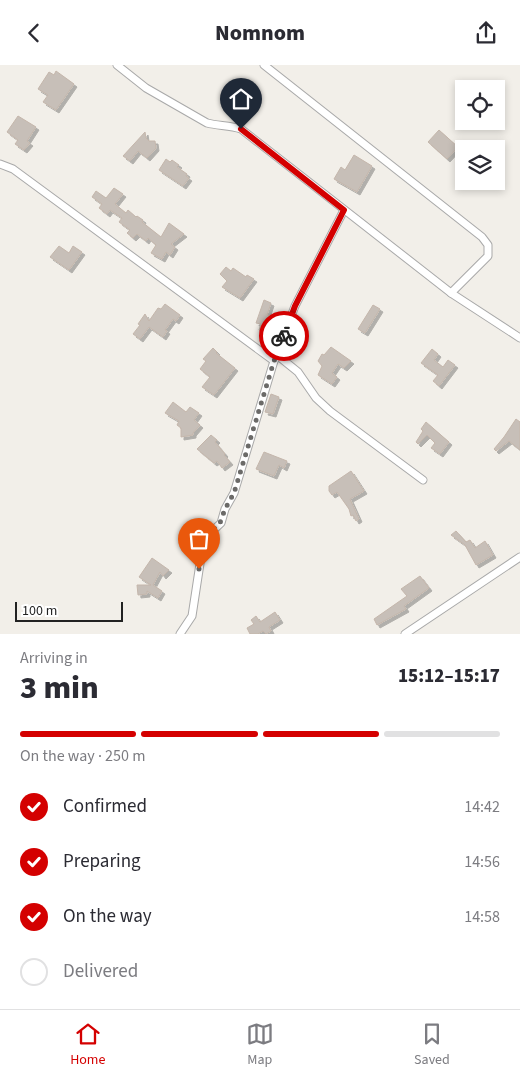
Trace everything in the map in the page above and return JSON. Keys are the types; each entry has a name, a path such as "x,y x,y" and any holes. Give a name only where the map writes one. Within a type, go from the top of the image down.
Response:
{"street":[{"path":"117,65 146,88 207,123 228,125 241,129 451,293 520,339"},
{"path":"264,65 482,237 488,245 488,256 451,293"},
{"path":"0,164 13,169 276,358 298,371 321,403 423,480"},
{"path":"180,634 192,616 203,544 206,537 220,523 234,493 276,358 295,306 344,210"},
{"path":"405,634 520,557"}],"building":[{"path":"56,71 74,84 56,110 43,102 48,95 38,89 49,72 54,75"},
{"path":"18,116 36,127 27,141 30,143 24,150 15,144 18,140 7,132"},
{"path":"439,130 455,144 455,150 447,159 428,142"},
{"path":"145,132 146,138 149,141 155,141 156,148 147,158 138,151 130,161 123,156"},
{"path":"354,155 372,166 357,192 334,179 341,167 345,170"},
{"path":"166,159 170,162 172,160 179,165 177,167 187,174 186,176 189,178 183,186 159,170"},
{"path":"114,188 123,194 115,204 126,213 128,210 143,220 142,222 161,237 169,223 184,234 171,244 175,247 170,255 166,252 162,259 151,253 156,245 148,238 146,241 137,234 133,238 127,233 130,230 119,222 122,218 110,210 107,214 99,208 102,204 92,197 96,191 106,198"},
{"path":"59,246 69,253 73,246 82,252 69,270 50,257"},
{"path":"226,267 231,271 233,268 246,277 247,275 254,279 240,298 222,287 227,281 220,274"},
{"path":"264,300 271,303 267,315 284,321 278,337 259,330 261,324 256,323"},
{"path":"165,304 180,315 176,321 173,319 165,330 167,331 163,337 149,327 140,339 133,334 145,314 149,321 158,308 161,309"},
{"path":"373,305 380,309 365,333 358,329"},
{"path":"331,347 351,361 344,368 338,364 332,373 337,377 332,384 318,375 322,366 318,361 322,354 324,355"},
{"path":"213,348 216,353 235,368 214,395 202,387 210,377 200,369 206,361 203,359"},
{"path":"432,349 438,354 434,360 443,367 448,360 455,365 439,386 433,381 438,375 421,363"},
{"path":"271,394 279,397 273,414 265,412"},
{"path":"173,402 186,412 190,407 199,413 194,420 200,425 193,435 181,437 181,428 177,425 179,421 165,413"},
{"path":"516,419 520,422 520,450 509,441 496,451 494,449"},
{"path":"426,422 449,442 440,454 431,448 435,443 427,435 418,444 416,442"},
{"path":"211,435 217,440 215,442 230,462 222,468 217,461 214,463 197,449"},
{"path":"264,452 287,461 284,468 279,465 274,476 256,469"},
{"path":"351,471 364,491 350,499 359,519 356,521 337,492 332,495 329,491 329,486"},
{"path":"456,531 466,542 470,540 475,548 485,541 493,555 476,565 465,545 451,535"},
{"path":"152,558 169,570 163,576 160,572 153,585 162,591 158,598 147,591 147,594 138,595 137,585 151,585 139,577"},
{"path":"420,576 429,588 404,606 406,609 377,625 374,619 407,596 401,589"},
{"path":"275,612 280,620 269,627 271,631 266,634 263,631 258,634 250,634 247,628 254,624 251,620 256,616 260,622"}],"way so far":[{"path":"199,569 206,537 220,523 228,502 234,493 274,361 284,336"}],"route":[{"path":"241,129 344,210 295,306 284,336"}]}
